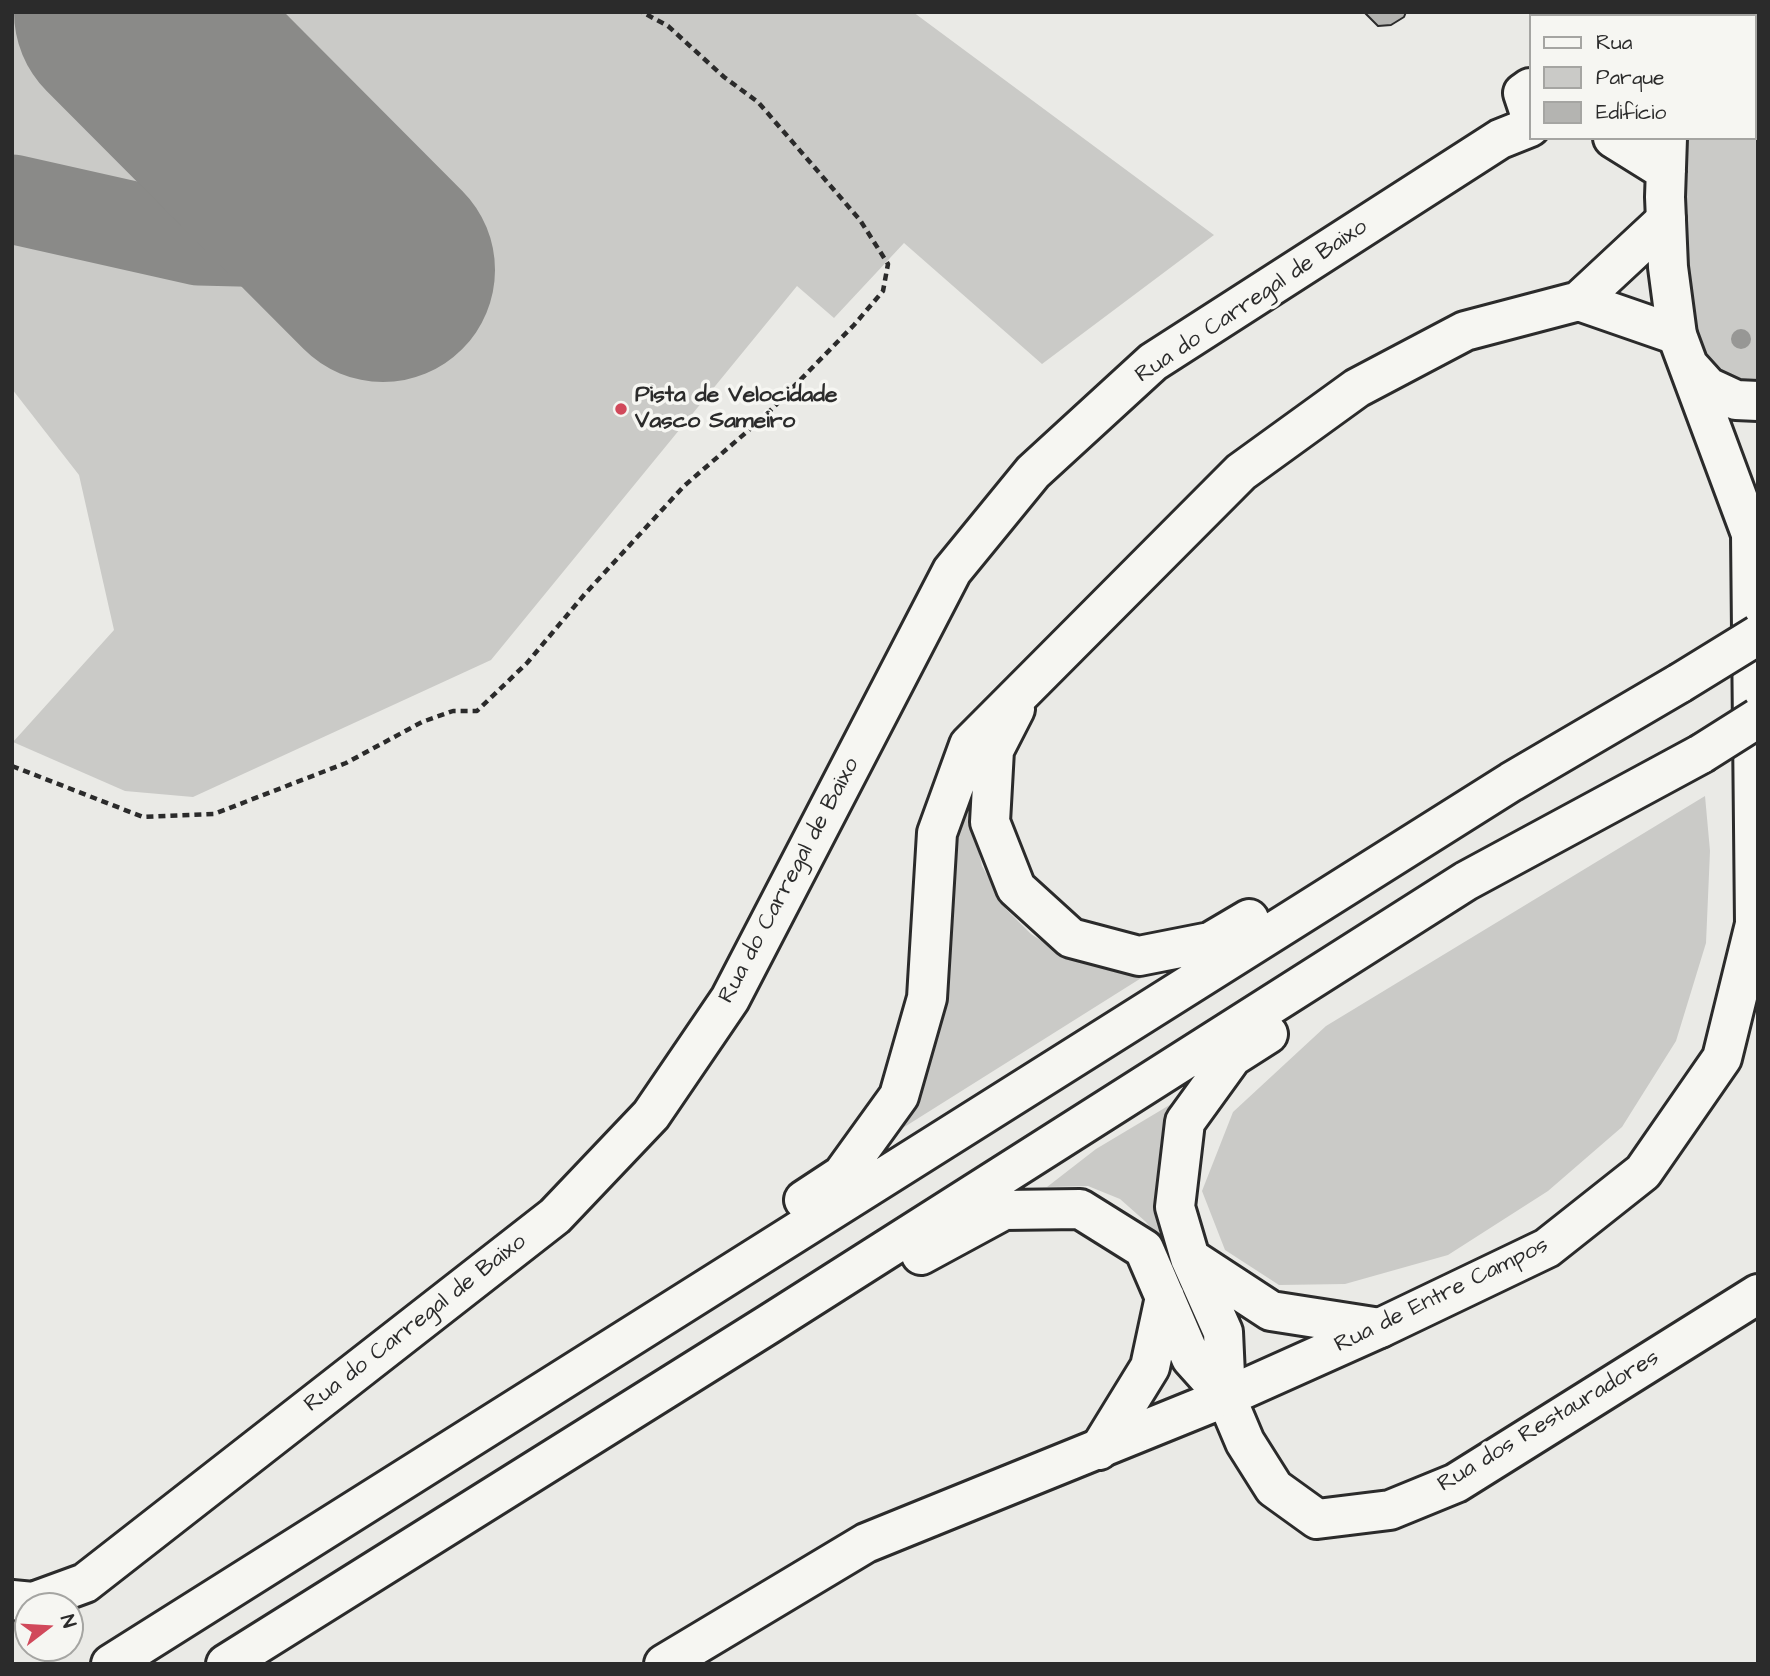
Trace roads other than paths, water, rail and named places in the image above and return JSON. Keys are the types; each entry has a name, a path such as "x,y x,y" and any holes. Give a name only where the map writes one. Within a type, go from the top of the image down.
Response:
{"main road":[{"path":"1528,89 1523,93 1528,108"},
{"name":"Rua do Carregal de Baixo","path":"12,1600 33,1602 85,1583 555,1216 651,1115 730,999 951,571 1033,472 1153,362 1500,139 1528,128"},
{"path":"1619,140 1666,155"},
{"name":"Rua de Entre Campos","path":"664,1664 866,1543 1226,1397 1380,1328 1547,1248 1643,1172 1722,1058 1755,924 1755,527 1682,350 1668,267 1666,155"},
{"path":"671,1311 780,1216 842,1175 900,1096 927,998 937,833 969,745 1241,472 1357,388 1465,331 1579,301 1666,220"},
{"path":"1579,301 1682,350 1708,387 1736,400 1758,401"},
{"path":"111,1664 1511,782 1758,635"},
{"path":"1026,688 994,750 990,822 1016,888 1070,938 1139,956 1210,942 1303,887 1511,782"},
{"path":"226,1664 769,1324 1466,881 1701,754 1758,718"},
{"path":"1226,1397 1223,1332 1190,1258 1175,1207 1185,1122 1233,1057 1354,978 1466,881"},
{"path":"769,1324 930,1251 1004,1210 1080,1209 1144,1249 1191,1358 1226,1397"},
{"path":"1190,1258 1271,1311 1380,1328"},
{"name":"Rua dos Restauradores","path":"1226,1397 1245,1442 1274,1489 1317,1519 1390,1510 1456,1483 1758,1294"},
{"path":"1099,1450 1150,1367 1165,1297"}],"place":[{"name":"Pista de Velocidade Vasco Sameiro","path":"621,409"}]}
